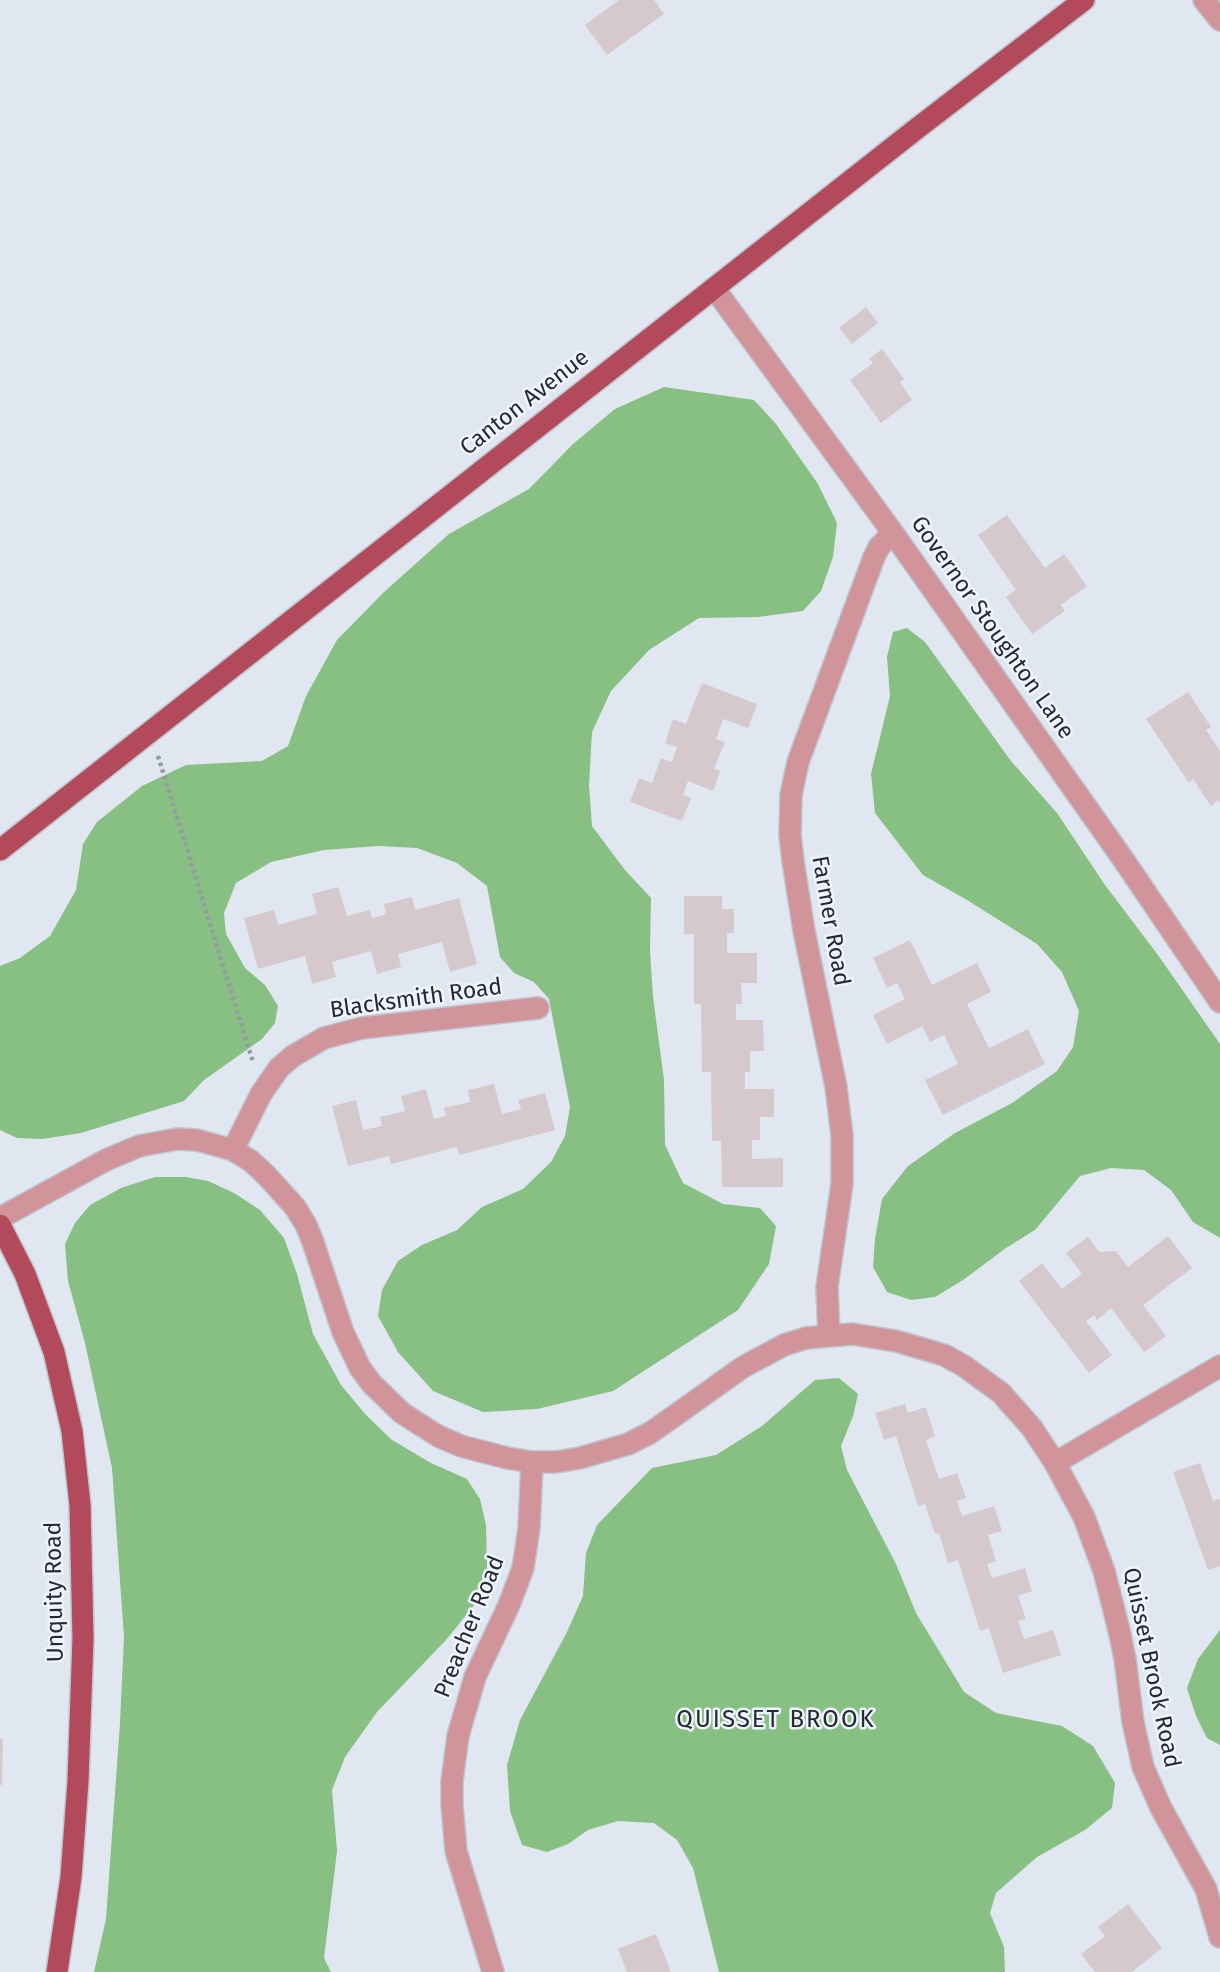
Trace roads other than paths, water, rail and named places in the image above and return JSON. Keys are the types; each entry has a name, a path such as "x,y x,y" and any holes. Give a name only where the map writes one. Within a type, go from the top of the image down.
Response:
{"main road":[{"name":"Canton Avenue","path":"0,850 1084,0"},
{"name":"Unquity Road","path":"0,1225 29,1284 54,1352 72,1431 80,1505 83,1638 78,1781 71,1877 57,1972"}],"street":[{"path":"1204,0 1220,20"},
{"name":"Governor Stoughton Lane","path":"714,288 893,533 1123,859 1220,1002"},
{"name":"Farmer Road","path":"828,1335 827,1287 842,1184 842,1136 836,1087 804,931 793,861 790,835 791,795 799,762 874,558 879,547 893,533"},
{"name":"Blacksmith Road","path":"233,1150 269,1081 279,1068 293,1056 324,1038 343,1032 538,1009"},
{"name":"Quisset Brook Road","path":"0,1218 106,1160 139,1146 177,1139 197,1140 233,1150 251,1161 295,1207 313,1242 351,1350 360,1368 386,1399 402,1413 438,1436 485,1453 532,1462 580,1458 628,1444 650,1433 743,1367 784,1345 806,1338 852,1334 897,1341 944,1355 964,1366 1009,1401 1032,1428 1055,1463 1084,1517 1104,1572 1125,1659 1133,1722 1143,1767 1161,1808 1206,1889 1220,1937"},
{"path":"1055,1463 1220,1366"},
{"name":"Preacher Road","path":"493,1972 456,1851 452,1781 458,1736 468,1697 523,1568 529,1528 532,1462"}],"district":[{"name":"QUISSET BROOK","path":"776,1720"}]}
